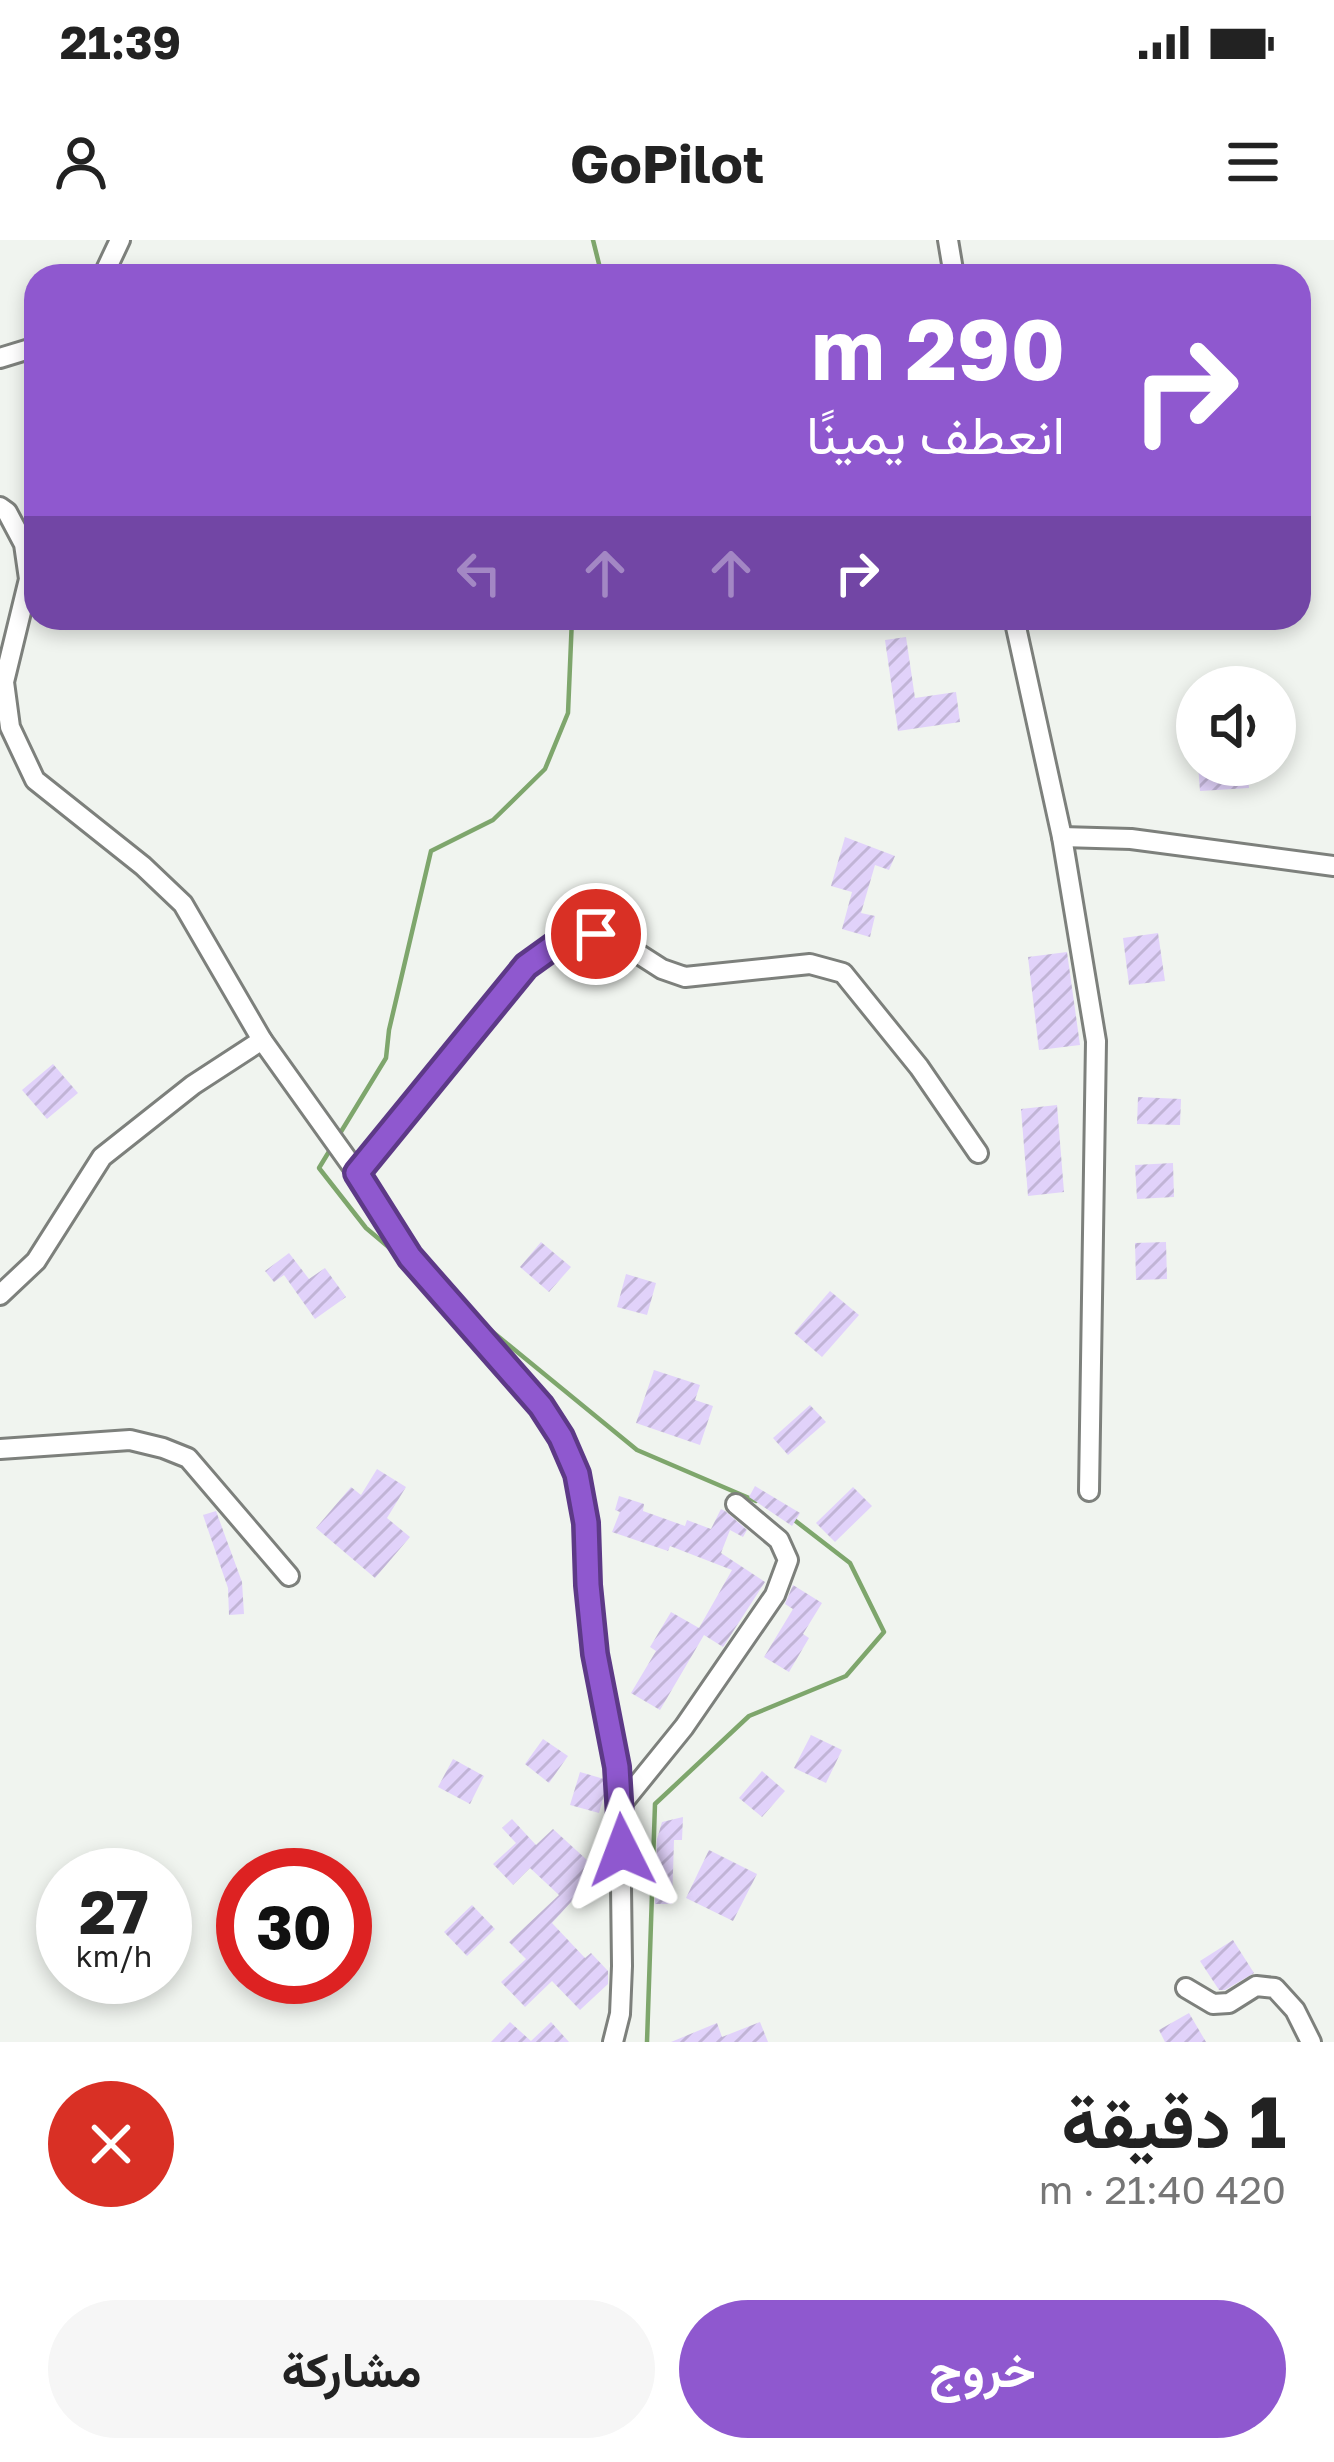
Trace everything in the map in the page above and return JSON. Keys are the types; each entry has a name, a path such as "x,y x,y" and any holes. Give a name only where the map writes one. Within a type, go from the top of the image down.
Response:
{"street":[{"path":"0,507 24,544"},
{"path":"24,600 4,682 10,727 34,780 143,866 183,904 262,1040 410,1257 541,1406 577,1474 586,1523 595,1654 620,1806 622,1966 620,2014 613,2042"},
{"path":"1017,630 1062,837 1096,1041 1089,1491"},
{"path":"1062,837 1131,839 1334,866"},
{"path":"357,1173 526,966 558,943 596,934 623,944 662,970 685,977 810,964 843,974 919,1067 978,1153"},
{"path":"0,1295 36,1262 102,1157 193,1085 262,1040"},
{"path":"0,1449 130,1440 188,1458 289,1576"},
{"path":"620,1806 684,1727 782,1578 788,1560 779,1540 736,1504"},
{"path":"1186,1988 1213,2004 1229,2003 1256,1987 1275,1988 1295,2009 1311,2042"}],"building":[{"path":"906,637 915,698 956,692 960,722 898,731 885,640"},
{"path":"1200,786 1249,788 1200,791"},
{"path":"845,837 895,856 889,870 875,865 861,913 875,916 870,937 842,929 852,892 831,886"},
{"path":"1158,933 1165,981 1129,985 1123,938"},
{"path":"1067,952 1080,1045 1039,1050 1028,957"},
{"path":"53,1064 78,1093 47,1119 22,1090"},
{"path":"1138,1097 1181,1099 1180,1125 1137,1124"},
{"path":"1057,1105 1064,1192 1028,1196 1021,1109"},
{"path":"1173,1163 1174,1197 1137,1199 1135,1165"},
{"path":"541,1242 571,1267 549,1292 520,1267"},
{"path":"1166,1242 1167,1279 1136,1280 1135,1243"},
{"path":"289,1253 309,1279 325,1268 346,1297 315,1319 284,1275 274,1282 265,1271"},
{"path":"626,1274 656,1283 647,1315 617,1307"},
{"path":"830,1291 859,1315 822,1357 794,1333"},
{"path":"654,1370 700,1385 695,1400 713,1406 700,1445 636,1423"},
{"path":"810,1405 826,1422 788,1455 773,1438"},
{"path":"377,1469 406,1487 387,1518 410,1537 375,1578 316,1528 351,1487 361,1495"},
{"path":"755,1486 800,1513 792,1526 749,1497"},
{"path":"853,1487 872,1506 835,1542 816,1523"},
{"path":"619,1496 644,1504 643,1511 685,1526 687,1520 711,1529 721,1509 725,1511 747,1530 743,1537 730,1530 721,1553 765,1582 723,1647 704,1635 660,1710 631,1693 656,1651 650,1647 671,1612 699,1628 732,1570 670,1546 668,1551 612,1532 620,1512 615,1510"},
{"path":"216,1511 242,1582 244,1614 229,1615 228,1588 203,1515"},
{"path":"793,1585 822,1603 803,1634 809,1638 789,1672 764,1657 793,1609 785,1604"},
{"path":"811,1735 842,1750 826,1783 794,1768"},
{"path":"543,1739 568,1756 549,1783 525,1764"},
{"path":"453,1759 484,1776 470,1804 438,1787"},
{"path":"762,1771 785,1791 762,1817 739,1798"},
{"path":"580,1772 604,1779 599,1813 570,1805"},
{"path":"683,1817 682,1840 674,1840 672,1904 655,1904 662,1822"},
{"path":"512,1819 536,1845 553,1829 599,1871 552,1923 585,1958 591,1953 608,1971 608,1984 580,2010 552,1981 525,2007 501,1982 526,1959 509,1942 559,1895 530,1868 513,1885 493,1864 516,1843 502,1828"},
{"path":"709,1850 757,1874 733,1921 686,1898"},
{"path":"472,1905 495,1929 467,1956 444,1932"},
{"path":"1233,1940 1254,1973 1219,1990 1200,1961"},
{"path":"1189,2013 1206,2042 1165,2042 1159,2030"},
{"path":"510,2022 531,2041 551,2022 569,2042 491,2042"},
{"path":"760,2022 768,2042 671,2042 717,2023 722,2037"}],"waterway":[{"path":"593,240 599,264"},
{"path":"339,1135 386,1058 431,851 493,820 545,769 568,713 571,630"},
{"path":"333,1145 319,1168 366,1228 398,1255"},
{"path":"472,1315 637,1450 756,1501"},
{"path":"647,2042 655,1804 749,1716 846,1676 884,1632 850,1563 793,1519"}],"route":[{"path":"596,934 558,943 526,966 357,1173 410,1257 541,1406 577,1474 586,1523 595,1654 617,1767 622,1850"}]}
